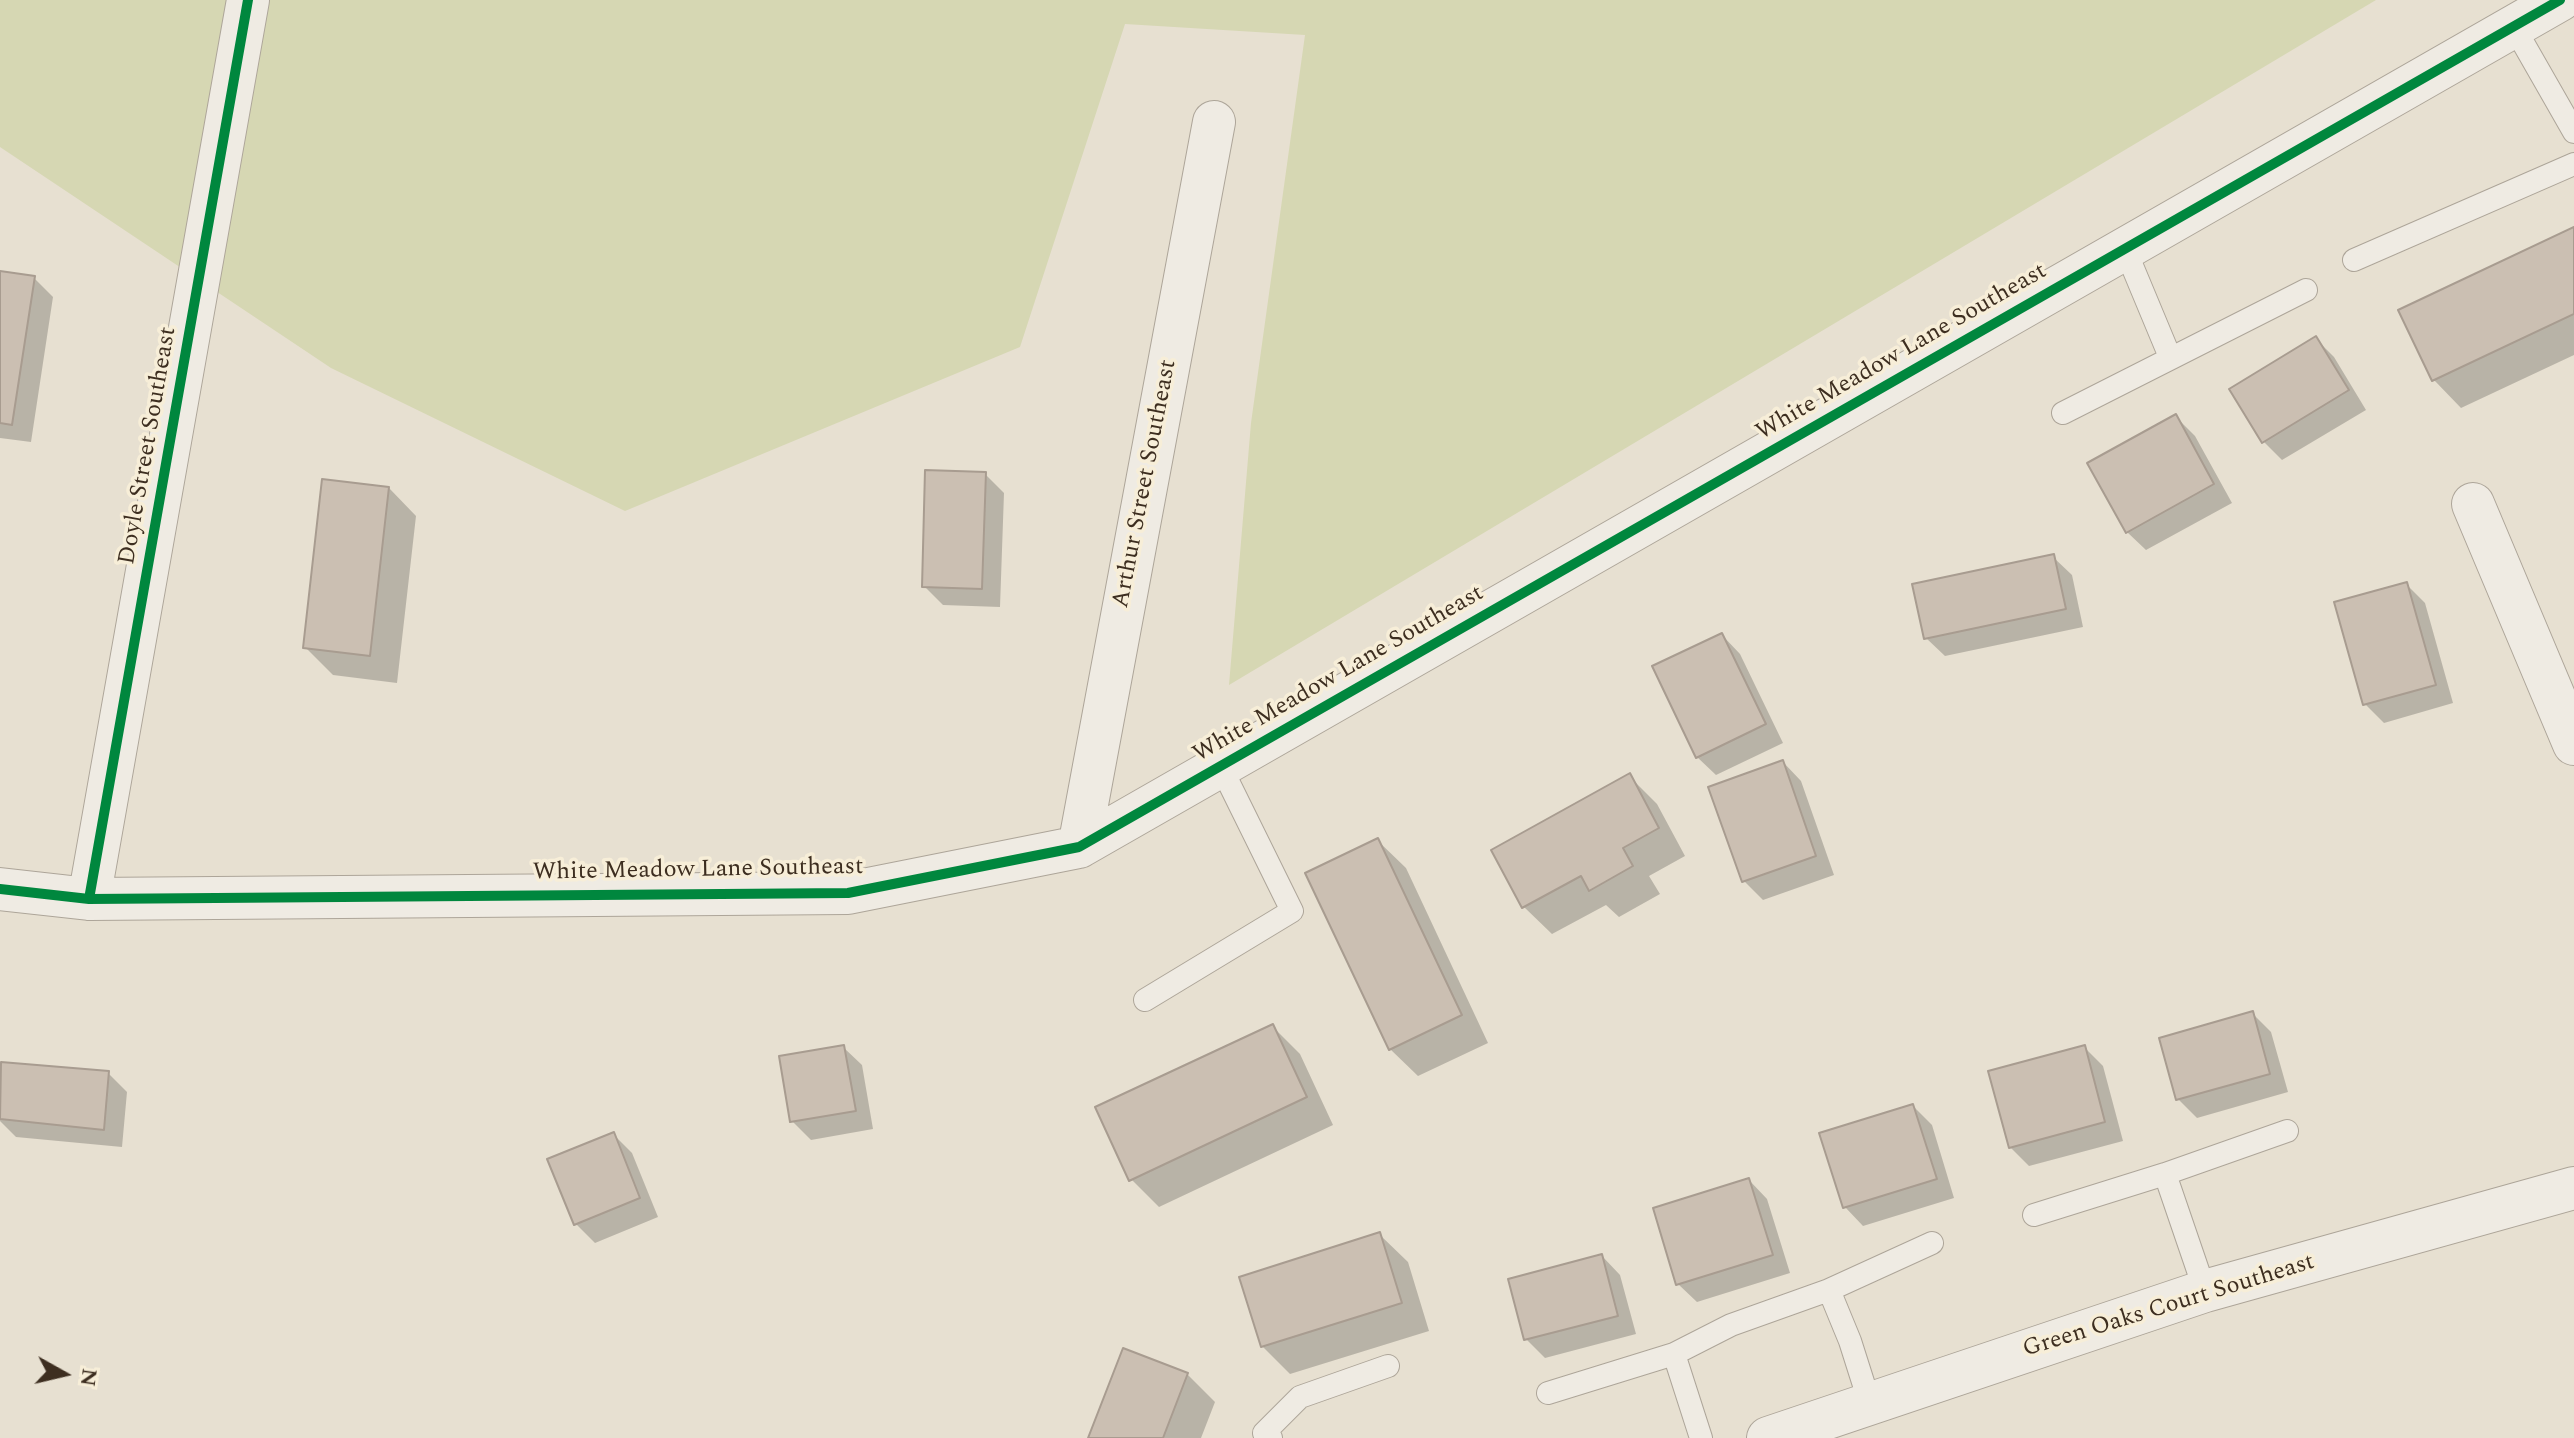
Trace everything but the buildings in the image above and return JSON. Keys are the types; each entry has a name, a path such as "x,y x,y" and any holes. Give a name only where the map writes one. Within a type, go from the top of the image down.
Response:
{"street":[{"name":"Doyle Street Southeast","path":"89,899 248,0"},
{"name":"White Meadow Lane Southeast","path":"0,889 89,899 848,893 1079,847 2560,0"},
{"name":"Arthur Street Southeast","path":"1079,847 1214,122"},
{"path":"2473,504 2574,744"},
{"name":"Green Oaks Court Southeast","path":"1768,1438 2205,1291 2574,1188"}],"lane":[{"path":"2514,27 2574,132"},
{"path":"2354,260 2574,164"},
{"path":"2125,249 2170,357"},
{"path":"2063,413 2306,290"},
{"path":"1145,1000 1292,911 1220,765"},
{"path":"2034,1215 2287,1131"},
{"path":"2165,1174 2205,1291"},
{"path":"1548,1393 1674,1354 1731,1325 1829,1290 1932,1243"},
{"path":"1829,1290 1850,1341 1870,1404"},
{"path":"1674,1354 1701,1438"},
{"path":"1265,1436 1300,1397 1388,1366"}],"green space":[{"path":"0,0 2376,0 1229,685 1251,423 1305,35 1125,24 1020,347 625,511 331,368 0,147"}],"cycle path":[{"path":"89,899 248,0"},
{"path":"0,889 89,899 848,893 1079,847 2560,0"}]}
